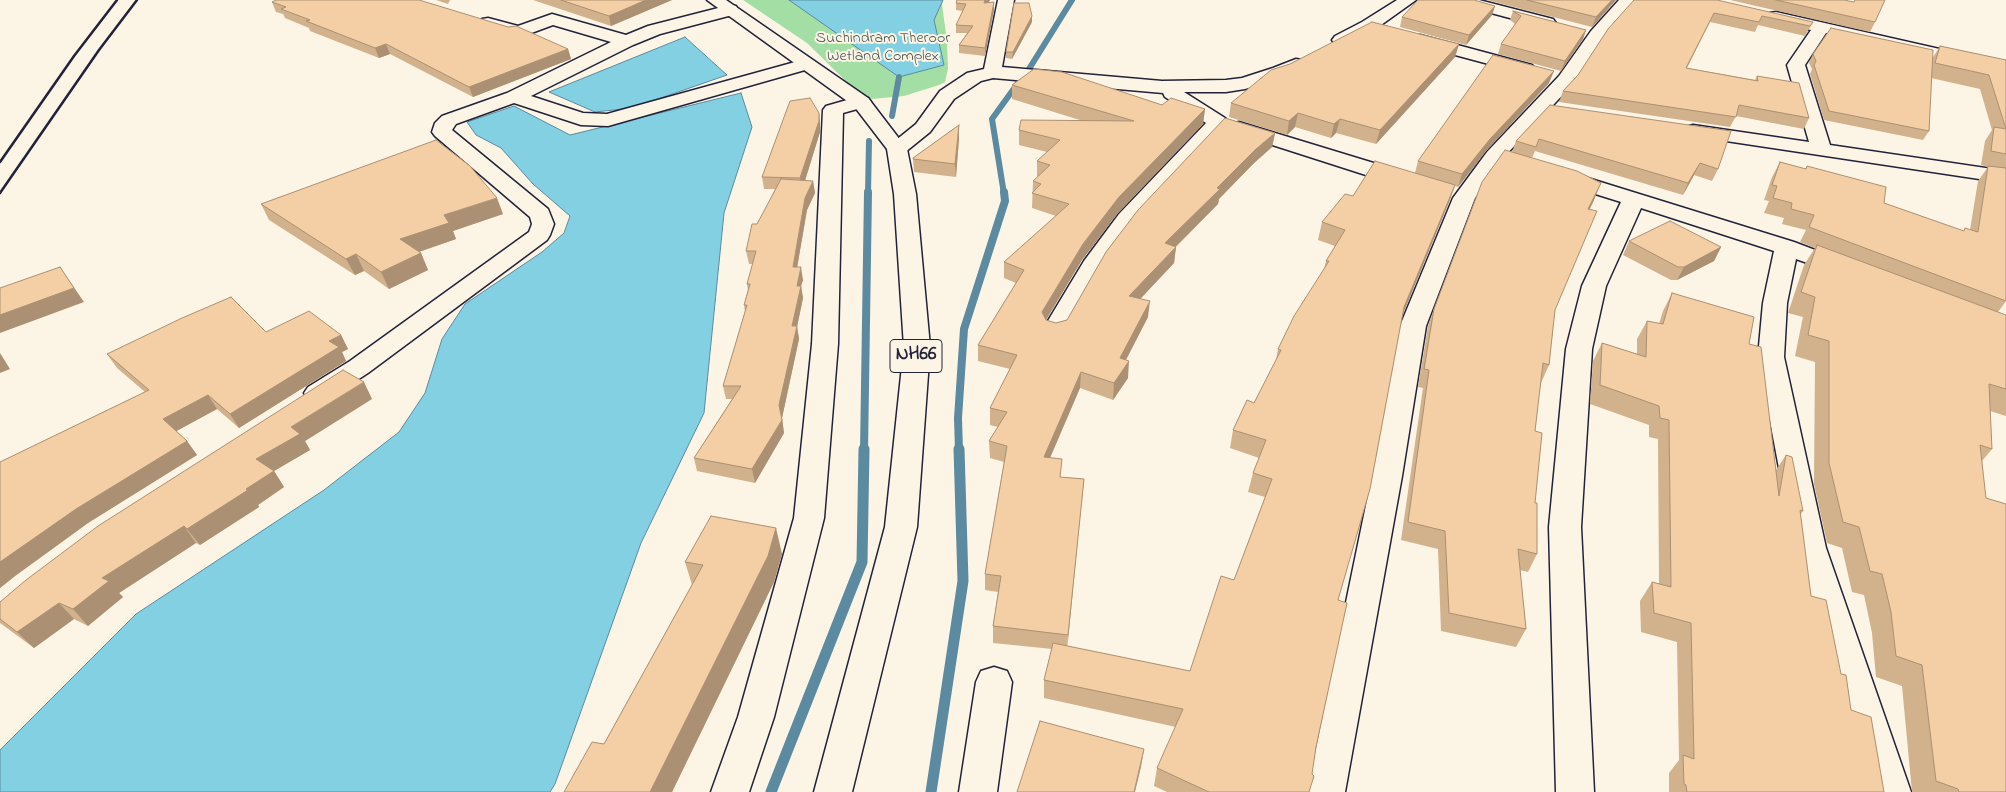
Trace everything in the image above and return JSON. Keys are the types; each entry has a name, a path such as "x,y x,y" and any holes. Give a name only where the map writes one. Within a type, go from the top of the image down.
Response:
{"main road":[{"path":"992,72 1006,0"},
{"path":"897,149 923,128 947,95 974,77 992,72 1162,87 1226,86 1245,83 1280,72 1320,52 1368,26 1408,0"},
{"path":"1460,0 1561,26"},
{"path":"1516,15 1531,0"},
{"path":"1162,87 1218,122 1445,192 1503,159 1550,109 1588,33 1628,0"},
{"path":"292,410 359,367 539,235 543,224 540,214 442,132 442,127 449,120 514,97 627,41 723,5"},
{"name":"NH66","path":"723,5 861,102 897,149 905,194 917,347 902,526 833,792"},
{"path":"1755,13 2006,69"},
{"path":"470,18 516,31 530,29 549,19 556,20 627,41"},
{"path":"1368,26 1387,31"},
{"path":"1820,149 1796,65 1821,28"},
{"path":"1406,36 1566,80"},
{"path":"514,97 581,119 608,120 806,64"},
{"path":"730,792 756,717 809,518 825,344 833,110 861,102"},
{"path":"1056,329 1092,266 1127,219 1218,122"},
{"path":"1672,128 2006,177"},
{"path":"1540,170 1786,247 1860,275"},
{"path":"1326,792 1387,476 1413,326 1445,192"},
{"path":"1575,792 1565,527 1579,349 1594,286 1634,198"},
{"path":"1786,247 1775,303 1771,357 1810,548 1892,792"},
{"path":"978,792 994,682"}],"green space":[{"name":"Suchindram Theroor Wetland Complex","path":"743,0 943,0 948,69 945,82 904,96 872,99 856,91 807,43"}],"water":[{"path":"789,0 943,0 934,20 944,65 899,77"},
{"path":"685,37 727,75 632,108 595,112 549,92"},
{"path":"741,93 752,127 724,213 704,413 641,543 555,784 550,792 0,792 0,750 136,614 324,490 399,432 425,393 442,339 465,304 542,252 564,233 570,216 533,184 501,148 476,135 467,122 514,106 570,135"}],"building":[{"path":"276,0 419,0 508,27 516,26 568,49 469,87 386,44 375,48 306,21 310,20 281,9 286,7 272,2"},
{"path":"561,0 646,0 609,16"},
{"path":"957,0 985,0 984,3 994,2 985,48 959,45 973,26 956,25 966,4 956,3"},
{"path":"1418,0 1474,0 1495,6 1469,35 1402,17"},
{"path":"1527,0 1612,0 1596,17"},
{"path":"1634,0 1717,0 1813,22 1810,26 1762,16 1759,22 1714,13 1686,68 1758,81 1757,76 1799,83 1809,118 1739,105 1736,117 1563,91 1578,75 1608,29"},
{"path":"1776,0 1844,0 1854,2 1855,0 1885,0 1875,22"},
{"path":"1014,3 1029,3 1032,16 1013,52 1006,52"},
{"path":"1513,11 1586,30 1565,61 1501,44 1521,16"},
{"path":"1372,22 1459,44 1380,130 1340,119 1334,124 1298,113 1289,121 1231,103 1271,70 1290,64"},
{"path":"1831,28 1933,50 1929,131 1829,111 1814,65 1816,61 1813,54"},
{"path":"1940,46 2006,60 2006,129 1989,75 1935,63"},
{"path":"1493,55 1554,71 1490,139 1462,174 1418,161"},
{"path":"1034,69 1062,72 1162,105 1171,98 1205,109 1119,197 1083,244 1042,312 1046,320 1056,323 1067,320 1106,252 1138,210 1225,118 1275,133 1217,188 1220,189 1165,243 1176,247 1129,296 1150,301 1120,358 1129,361 1114,383 1081,372 1044,457 1062,459 1060,477 1084,479 1068,635 993,626 1001,576 985,574 1007,446 989,441 1007,412 990,408 1017,355 978,345 1024,270 1004,262 1069,204 1032,193 1041,184 1033,181 1050,165 1037,161 1060,140 1019,130 1021,120 1134,121 1012,85"},
{"path":"810,98 819,113 819,121 800,178 762,177 790,101"},
{"path":"1550,105 1731,131 1718,169 1700,163 1688,183 1539,139 1536,147 1516,141"},
{"path":"959,125 955,164 913,159 913,158"},
{"path":"1994,127 2006,129 2006,154 1991,151"},
{"path":"436,140 470,166 497,198 444,215 449,223 400,239 421,253 381,272 356,254 346,259 261,204"},
{"path":"1505,150 1577,171 1601,183 1588,209 1597,211 1555,310 1549,365 1543,363 1535,431 1542,433 1535,503 1537,503 1537,554 1518,549 1526,629 1449,613 1445,531 1408,522 1429,370 1424,369 1434,309 1482,182"},
{"path":"1375,161 1455,185 1404,307 1370,489 1338,600 1347,603 1316,747 1312,774 1314,776 1309,792 1209,792 1157,768 1183,709 1044,680 1053,643 1190,671 1221,576 1234,580 1272,479 1253,473 1266,440 1233,430 1247,400 1254,403 1281,350 1278,349 1294,316 1329,261 1326,261 1345,230 1322,222 1345,194 1353,196"},
{"path":"1780,162 1806,169 1807,166 1886,187 1884,203 1964,231 1965,228 1978,232 1988,166 2006,168 2006,301 1809,227 1814,215 1791,209 1792,203 1773,198 1777,186 1772,185"},
{"path":"781,179 813,181 805,198 793,267 801,267 797,286 801,286 792,326 797,326 779,405 782,420 752,469 694,458 741,386 723,386 747,305 744,305 750,284 747,284 756,251 746,251 752,224 757,224"},
{"path":"1670,221 1721,247 1684,267 1678,267 1629,241"},
{"path":"1817,245 2006,315 2006,389 1989,384 1992,449 1980,445 1986,498 2006,504 2006,792 1959,792 1958,789 1936,781 1922,665 1896,656 1891,612 1882,574 1870,571 1859,527 1843,522 1829,463 1829,341 1808,335 1815,297 1801,292"},
{"path":"60,267 74,288 0,315 0,288"},
{"path":"1672,293 1754,317 1749,344 1761,347 1779,496 1786,455 1792,457 1803,511 1800,510 1811,596 1826,600 1841,674 1846,675 1851,710 1871,717 1884,792 1687,792 1686,785 1684,784 1683,755 1694,759 1691,623 1654,613 1652,582 1671,587 1669,420 1660,418 1659,406 1600,385 1602,343 1646,357 1647,321 1663,324"},
{"path":"231,297 266,332 309,311 341,335 329,341 339,347 230,414 208,395 163,419 187,441 76,509 0,562 0,462 149,390 107,354"},
{"path":"343,370 364,382 291,427 300,434 256,459 274,471 246,489 248,490 187,529 184,526 102,578 109,581 73,609 59,603 17,632 0,619 0,602 98,526"},
{"path":"711,516 776,528 768,556 650,792 564,792 592,742 604,744 703,565 685,562"},
{"path":"1040,721 1144,749 1134,792 1017,792"}],"waterway":[{"path":"1029,69 1072,0"},
{"path":"892,116 899,77"},
{"path":"1004,194 992,119 1018,83"},
{"path":"868,194 869,141"},
{"path":"864,451 868,192"},
{"path":"959,451 958,418 964,329 1005,201 1004,192"},
{"path":"771,792 862,562 864,449"},
{"path":"931,792 963,581 959,449"}],"railway":[{"path":"0,162 74,56 117,0"},
{"path":"0,193 99,50 137,0"}]}
